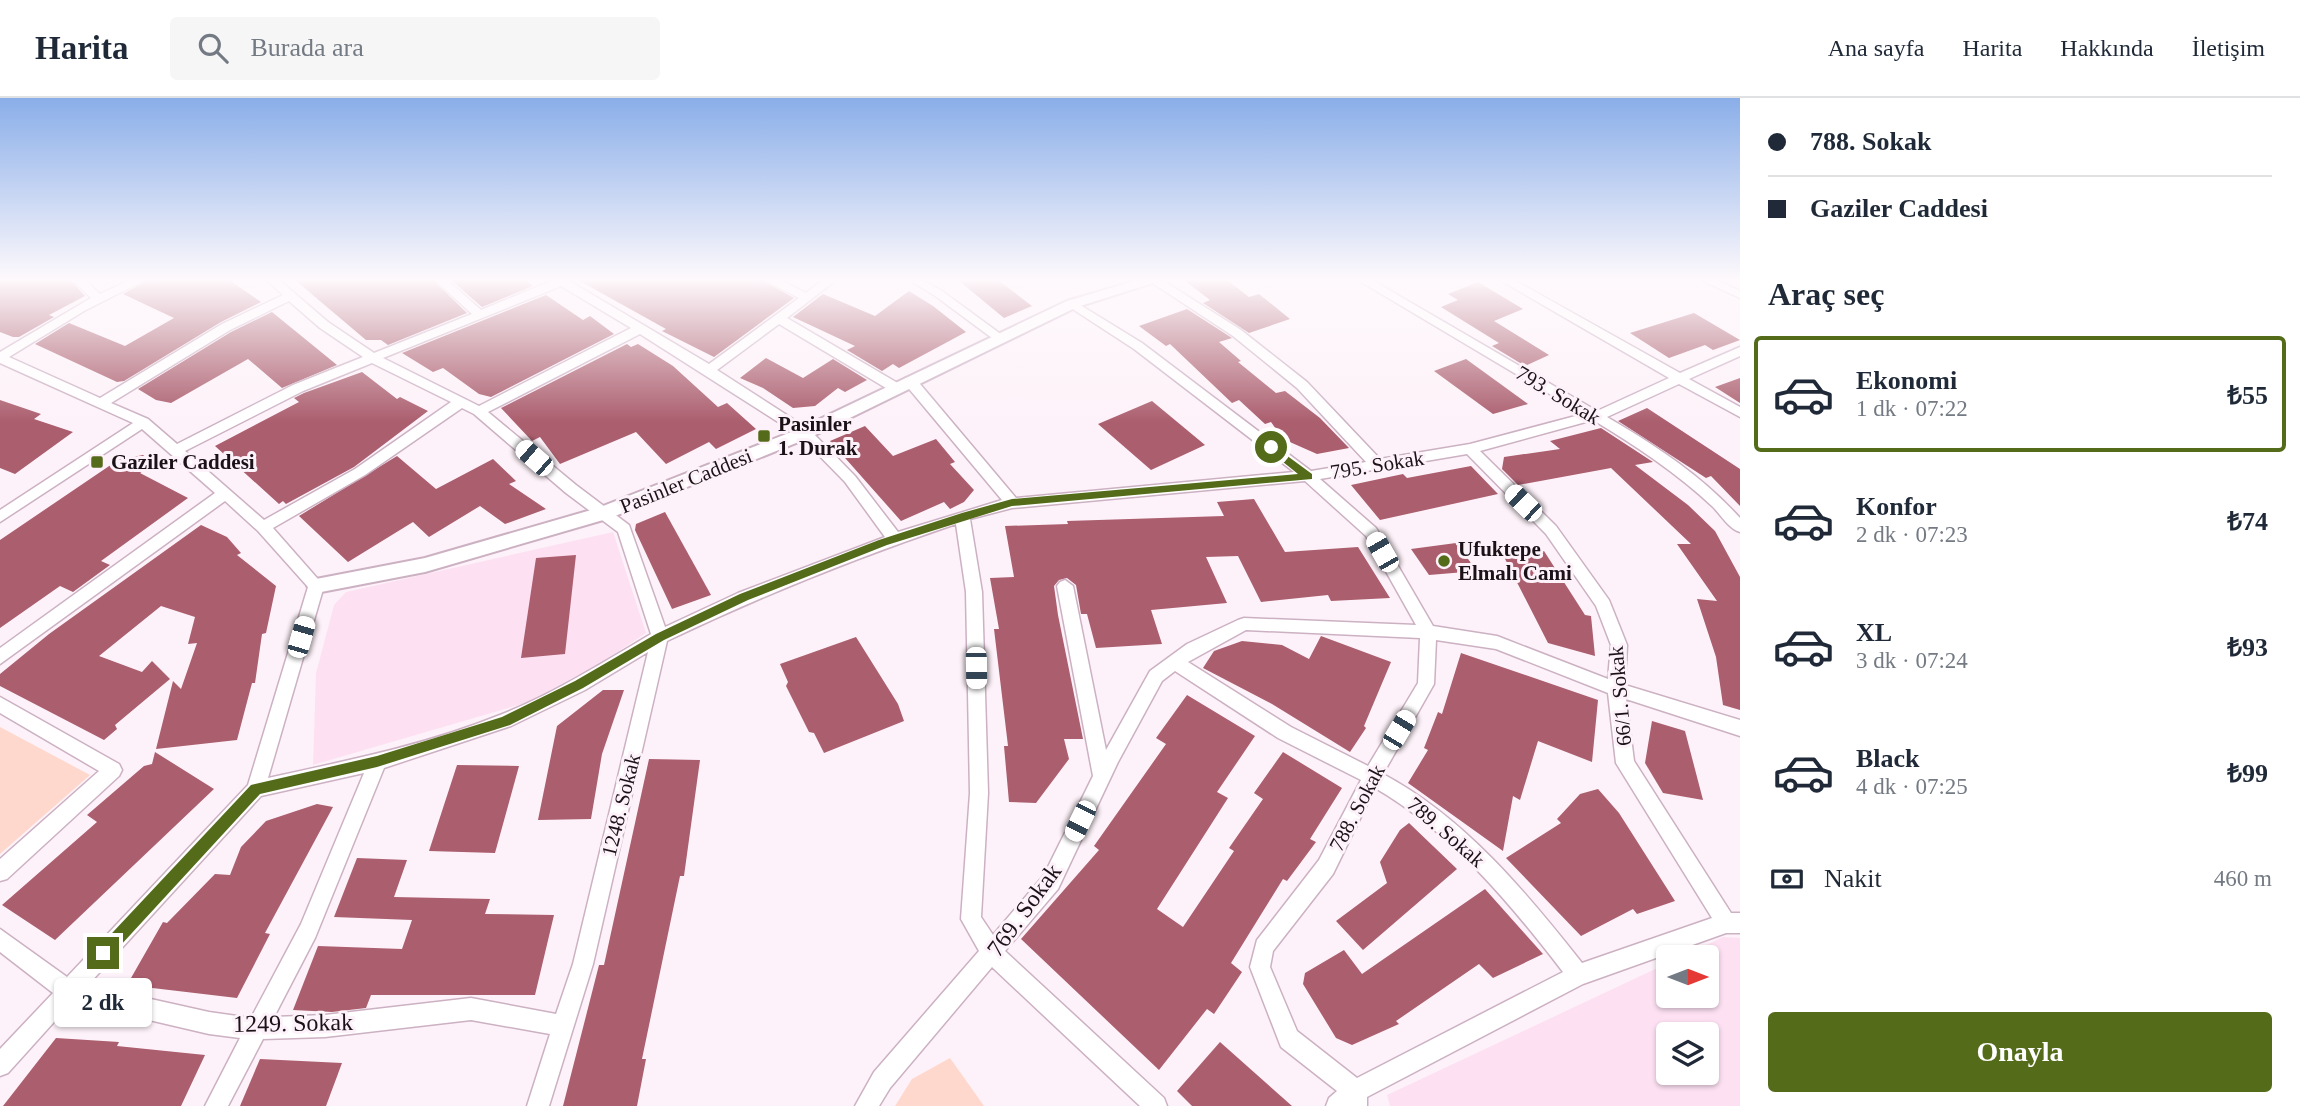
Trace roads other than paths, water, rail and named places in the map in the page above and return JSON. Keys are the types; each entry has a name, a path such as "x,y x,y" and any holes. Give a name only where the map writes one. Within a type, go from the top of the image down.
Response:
{"street":[{"path":"2,360 54,327"},
{"path":"101,403 226,327"},
{"path":"327,327 373,358 479,411 624,529 660,637"},
{"path":"176,450 298,388 450,327"},
{"path":"636,327 709,370 805,433 850,479 896,540"},
{"path":"709,370 769,327"},
{"path":"795,327 903,384 1012,503"},
{"path":"985,327 1000,338"},
{"name":"Pasinler Caddesi","path":"316,586 425,565 604,513 805,433 1023,327"},
{"path":"1108,327 1138,346 1308,476 1371,532 1428,632"},
{"path":"1227,327 1302,385 1377,465"},
{"name":"793. Sokak","path":"1442,327 1594,415 1693,481 1740,527"},
{"path":"1587,327 1740,413"},
{"path":"479,411 639,329"},
{"name":"795. Sokak","path":"256,789 377,762 505,721 579,685 660,637 744,597 962,516 1012,503 1308,476 1471,449 1594,415 1682,380 1740,351"},
{"path":"0,1065 256,789 316,586 263,527 143,422 2,360"},
{"path":"263,527 360,472 461,402"},
{"path":"0,517 143,422"},
{"name":"66/1. Sokak","path":"1471,449 1551,530 1603,604 1619,645 1616,689 1625,763 1733,923"},
{"path":"0,657 226,493"},
{"path":"962,516 974,592 978,766 971,919 993,954 1156,1106"},
{"path":"1065,586 1102,776"},
{"name":"769. Sokak","path":"866,1106 883,1080 993,954 1051,882 1102,776 1156,676 1193,649 1244,624 1428,632 1497,643 1616,689 1740,728"},
{"name":"788. Sokak","path":"1356,1098 1289,1039 1259,967 1264,947 1326,867 1372,776 1426,684 1428,632"},
{"name":"1248. Sokak","path":"538,1106 583,964 660,637"},
{"name":"789. Sokak","path":"1175,662 1301,742 1372,776 1404,796 1458,840 1523,903 1577,975"},
{"path":"0,704 113,770 0,872"},
{"path":"216,1106 307,931 377,762"},
{"path":"1337,1106 1577,975 1733,923"},
{"name":"1249. Sokak","path":"0,939 68,991 209,1023 255,1029 325,1026 471,1009 563,1026"}],"place":[{"name":"Pasinler 1. Durak","path":"764,436"},
{"name":"Gaziler Caddesi","path":"97,462"},
{"name":"Ufuktepe Elmalı Cami","path":"1444,561"}]}
